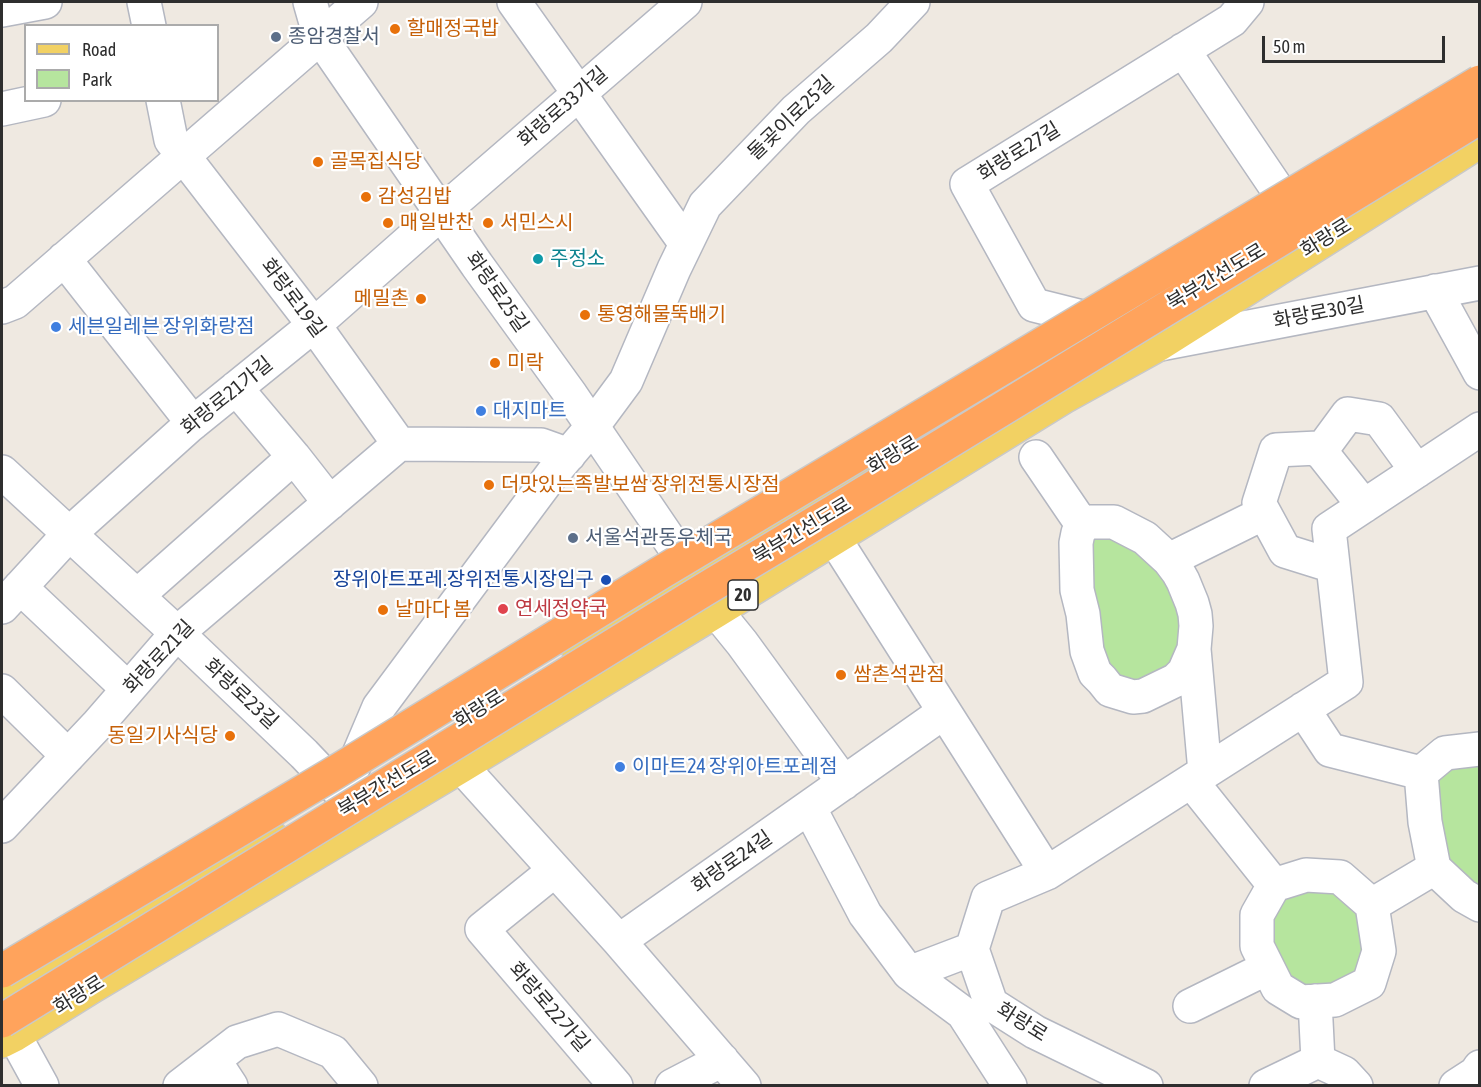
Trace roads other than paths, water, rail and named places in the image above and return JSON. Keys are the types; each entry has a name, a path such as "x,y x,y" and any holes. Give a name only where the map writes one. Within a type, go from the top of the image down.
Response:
{"highway":[{"name":"북부간선도로","path":"7,979 331,775 660,573 1479,82"},
{"name":"북부간선도로","path":"6,1032 682,603 1479,117"}],"main road":[{"name":"화랑로","path":"7,979 85,948 342,794 694,576 1479,97"},
{"name":"화랑로","path":"6,1032 91,987 461,766 1065,396 1159,344 1479,141"},
{"path":"1108,323 1098,350 1127,361"},
{"path":"1044,363 1072,364 1065,396"},
{"path":"85,948 80,971 91,987"}],"street":[{"path":"2,10 45,2"},
{"path":"144,2 149,24"},
{"name":"화랑로25길","path":"310,2 320,37 694,576"},
{"path":"2,307 15,302 361,2"},
{"path":"514,2 686,244"},
{"name":"화랑로33가길","path":"441,213 685,2"},
{"name":"돌곶이로25길","path":"592,427 626,381 674,269 705,205 796,110 879,38 911,2"},
{"name":"화랑로27길","path":"1108,323 1034,305 967,184 1232,20 1246,2"},
{"name":"화랑로","path":"1184,50 1292,211"},
{"path":"2,109 35,102"},
{"name":"화랑로19길","path":"163,102 171,140 314,325 399,444"},
{"name":"화랑로21가길","path":"128,689 11,597 69,534 193,423 314,325 441,213"},
{"path":"64,259 193,423"},
{"name":"화랑로30길","path":"1159,344 1479,283"},
{"path":"1435,291 1479,373"},
{"path":"236,388 330,503"},
{"path":"1320,452 1348,414 1379,419 1417,471"},
{"path":"342,794 379,707 568,455 592,427"},
{"path":"909,974 972,949 988,898 1047,873 1346,682 1329,530 1479,429"},
{"path":"399,444 541,445 568,455"},
{"name":"화랑로21길","path":"2,826 68,756 177,633 399,444"},
{"path":"1333,566 1285,551 1259,503 1276,450 1318,448 1364,506"},
{"path":"137,596 294,457"},
{"path":"1036,457 1083,526"},
{"name":"화랑로23길","path":"2,472 177,633 304,754 342,794"},
{"path":"1169,560 1264,513"},
{"path":"1194,649 1184,672 1176,680 1154,691 1133,697 1110,690 1095,673 1084,639 1083,614 1077,590 1078,532 1083,526 1090,522 1114,522 1145,538 1169,560 1178,572 1192,603 1196,626 1194,649 1198,777 1274,885"},
{"path":"834,538 1047,873"},
{"path":"716,611 844,783"},
{"path":"2,690 68,756"},
{"path":"1303,710 1330,750 1421,773"},
{"name":"화랑로24길","path":"619,940 944,712"},
{"path":"1421,773 1445,753 1479,749"},
{"path":"461,766 619,940 744,1086"},
{"path":"1421,773 1425,822 1434,868 1464,896 1479,905"},
{"path":"809,807 865,914 909,974 963,1013 1010,1086"},
{"path":"1372,904 1434,868"},
{"name":"화랑로22가길","path":"555,870 482,929 616,1086"},
{"path":"1306,875 1340,877 1372,904 1379,951 1369,983 1335,1000 1300,1002 1278,988 1257,946 1257,915 1274,885 1306,875"},
{"path":"2,949 7,979"},
{"name":"화랑로","path":"972,949 991,1004 1035,1032 1146,1086"},
{"path":"1190,1006 1267,968"},
{"path":"1315,1001 1318,1061"},
{"path":"180,1086 222,1073 237,1042 278,1029 333,1052 361,1086"},
{"path":"6,1032 42,1086"},
{"path":"672,1086 722,1060"},
{"path":"1266,1086 1318,1061 1344,1072 1356,1086"},
{"path":"1456,1086 1476,1073 1479,1067"}],"place":[{"name":"할매정국밥","path":"395,29"},
{"name":"종암경찰서","path":"276,37"},
{"name":"골목집식당","path":"318,162"},
{"name":"감성김밥","path":"366,197"},
{"name":"매일반찬","path":"388,223"},
{"name":"서민스시","path":"488,223"},
{"name":"주정소","path":"538,259"},
{"name":"메밀촌","path":"421,299"},
{"name":"통영해물뚝배기","path":"585,315"},
{"name":"세븐일레븐 장위화랑점","path":"56,327"},
{"name":"미락","path":"495,363"},
{"name":"대지마트","path":"481,411"},
{"name":"더맛있는족발보쌈 장위전통시장점","path":"489,485"},
{"name":"서울석관동우체국","path":"573,538"},
{"name":"장위아트포레.장위전통시장입구","path":"606,580"},
{"name":"연세정약국","path":"503,609"},
{"name":"날마다 봄","path":"383,610"},
{"name":"쌈촌석관점","path":"841,675"},
{"name":"동일기사식당","path":"230,736"},
{"name":"이마트24 장위아트포레점","path":"620,767"}]}
